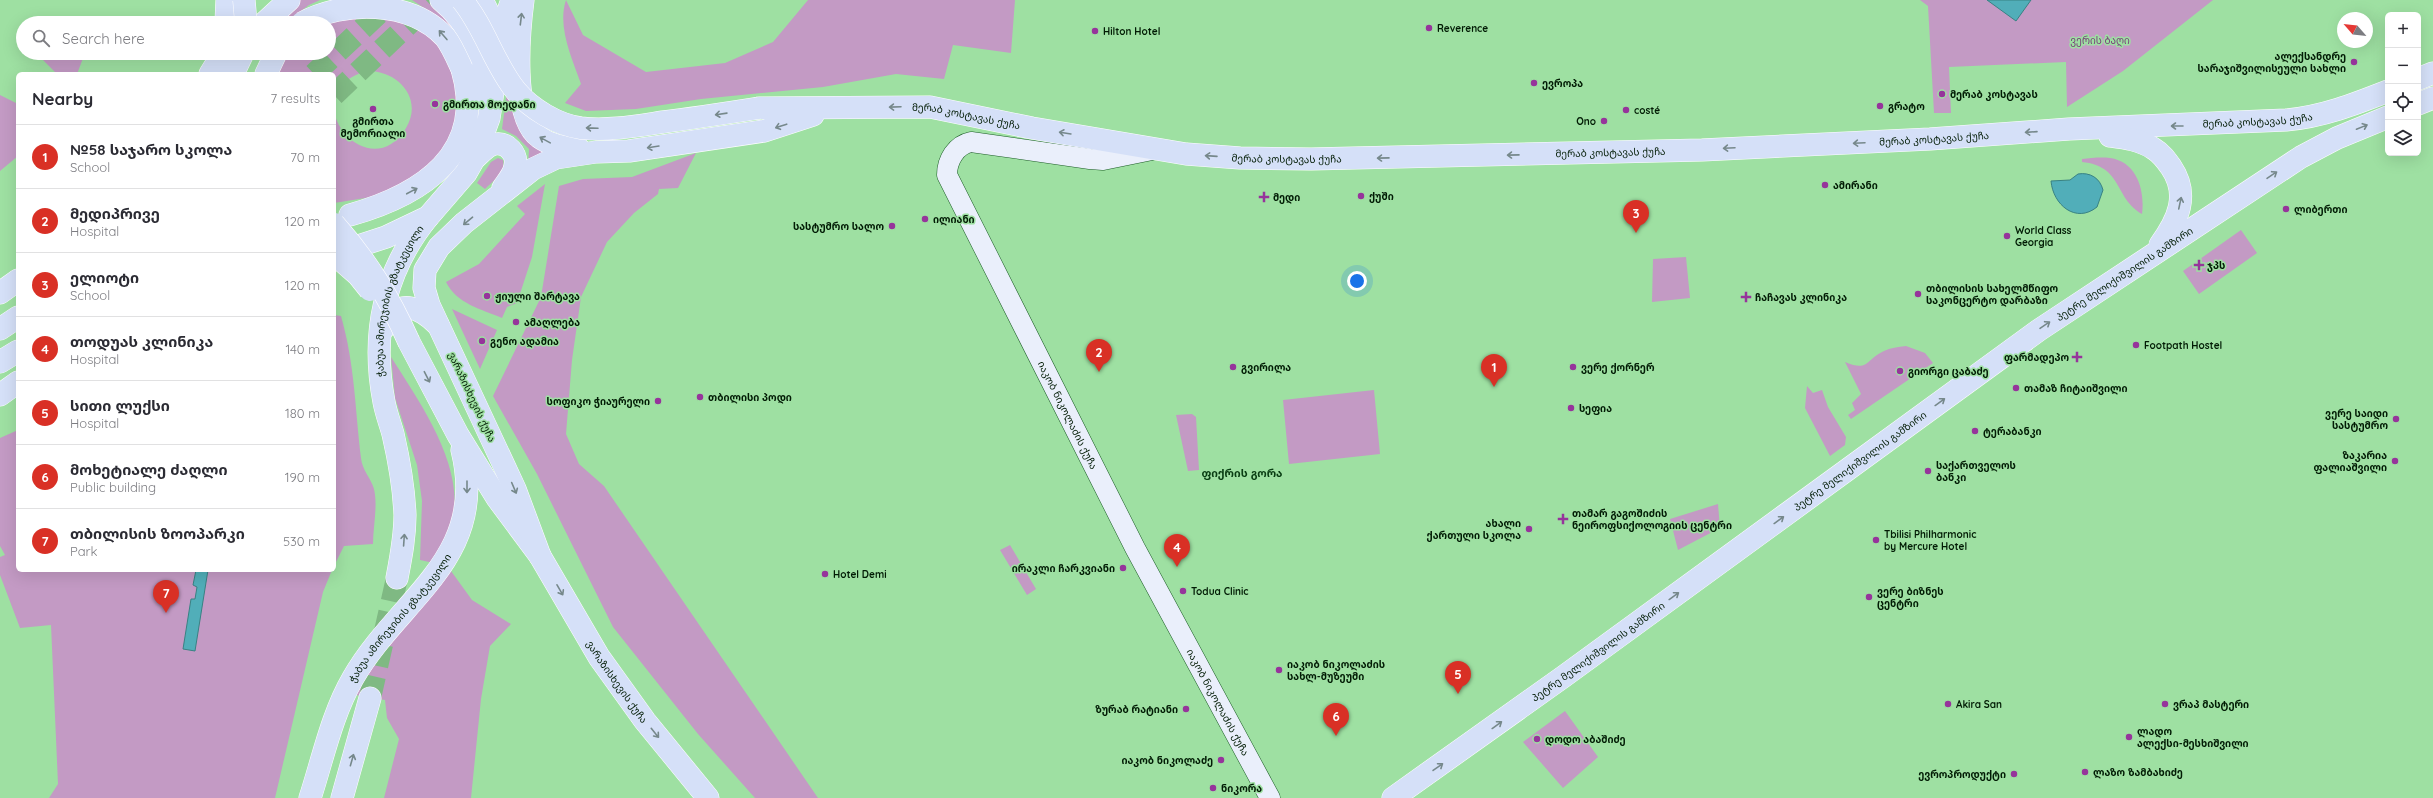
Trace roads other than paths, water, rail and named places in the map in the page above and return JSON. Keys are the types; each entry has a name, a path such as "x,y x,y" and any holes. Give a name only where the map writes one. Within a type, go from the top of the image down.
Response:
{"main road":[{"path":"226,16 227,0"},
{"path":"244,0 245,16"},
{"path":"244,16 256,0"},
{"path":"255,16 256,0"},
{"path":"272,16 289,0"},
{"path":"441,0 459,18 472,37 484,75 489,118"},
{"name":"მერაბ კოსტავას ქუჩა","path":"462,0 484,31 507,78 517,92 542,112 568,125 581,128 623,128 759,108 831,110 930,108 1154,149 1240,158 1311,159 1562,155 1914,140 2069,129 2300,119 2340,109 2385,92"},
{"path":"482,0 493,22 499,46"},
{"path":"474,159 489,118 499,46 512,0"},
{"path":"523,0 520,23 520,73 522,109 529,124 537,136 552,145 596,152"},
{"path":"312,16 319,11 332,6 356,1 385,1 412,10 429,22 450,45 462,69 467,86 467,105 464,124 457,143 446,162 428,181 417,189 378,206 339,217"},
{"path":"211,72 219,60"},
{"path":"223,60 223,72"},
{"path":"234,72 240,60"},
{"path":"244,60 244,72"},
{"path":"254,60 254,72"},
{"path":"267,72 273,60"},
{"path":"2421,78 2433,73"},
{"path":"2421,103 2433,98"},
{"name":"მერაბ კოსტავას ქუჩა","path":"596,152 630,151 764,131 831,110"},
{"name":"პეტრე მელიქიშვილის გამზირი","path":"1394,798 1563,677 2039,330 2157,250 2295,160 2337,138 2385,118"},
{"path":"2069,129 2145,144 2155,149 2168,162 2179,182 2182,200 2170,232 2157,250"},
{"path":"336,253 386,237 428,217 446,199 474,159 488,147 495,144 502,145 513,152 516,159 515,167 498,196"},
{"path":"438,326 424,288 427,266 439,247 498,196 533,169 556,158 596,152"},
{"path":"339,217 403,210 446,199"},
{"path":"339,217 366,263 384,289 409,342 454,428"},
{"name":"ჭაბუა ამირეჯიბის გზატკეცილი","path":"397,578 404,543 405,514 398,456 384,402 379,364 381,314 394,272 407,247 428,217"},
{"path":"336,256 358,274 409,342"},
{"path":"0,293 16,281"},
{"path":"380,338 392,314 401,308 416,309 438,326"},
{"path":"0,328 16,318"},
{"name":"ვარაზისხევის ქუჩა","path":"438,326 515,489 540,556"},
{"path":"0,362 16,352"},
{"path":"0,395 16,383"},
{"path":"0,409 16,402"},
{"name":"ვარაზისხევის ქუჩა","path":"454,428 497,498 540,556 598,657 646,721 708,798"},
{"name":"ჭაბუა ამირეჯიბის გზატკეცილი","path":"310,798 339,707 353,678 428,585 454,546 460,531 467,495 464,461 454,428"},
{"path":"342,798 370,698"}],"street":[{"path":"1090,159 1101,150 1098,138"},
{"name":"იაკობ ნიკოლაძის ქუჩა","path":"1154,149 1102,160 971,142 961,146 953,154 947,166 946,175 1135,548 1224,716 1270,798"}],"water":[{"path":"1987,0 2031,0 2016,21"},
{"path":"2078,174 2087,174 2094,177 2102,186 2103,190 2097,207 2089,212 2074,213 2067,209 2056,198 2053,190 2051,181 2070,180"},
{"path":"196,572 208,572 195,651 183,649 191,599 195,599 197,587 193,585"}],"tunnel":[{"path":"336,53 393,0"},
{"path":"336,93 434,0"},
{"path":"316,72 329,60"},
{"path":"370,698 397,578"}],"place":[{"name":"Reverence","path":"1429,28"},
{"name":"Hilton Hotel","path":"1095,31"},
{"name":"ალექსანდრე სარაჯიშვილისეული სახლი","path":"2354,62"},
{"name":"ევროპა","path":"1534,83"},
{"name":"მერაბ კოსტავას","path":"1942,94"},
{"name":"გმირთა მოედანი","path":"435,104"},
{"name":"გრატო","path":"1880,106"},
{"name":"გმირთა მემორიალი","path":"373,109"},
{"name":"costé","path":"1626,110"},
{"name":"Ono","path":"1604,121"},
{"name":"ამირანი","path":"1825,185"},
{"name":"ქუში","path":"1361,196"},
{"name":"მედი","path":"1264,197"},
{"name":"ლიბერთი","path":"2286,209"},
{"name":"ილიანი","path":"925,219"},
{"name":"სასტუმრო სალო","path":"892,226"},
{"name":"ელიოტი","path":"1636,233"},
{"name":"World Class Georgia","path":"2007,236"},
{"name":"ჯპს","path":"2199,265"},
{"name":"თბილისის სახელმწიფო საკონცერტო დარბაზი","path":"1918,294"},
{"name":"ჟიული შარტავა","path":"487,296"},
{"name":"ჩაჩავას კლინიკა","path":"1746,297"},
{"name":"ამაღლება","path":"516,322"},
{"name":"გენო ადამია","path":"482,341"},
{"name":"Footpath Hostel","path":"2136,345"},
{"name":"ფარმადეპო","path":"2077,357"},
{"name":"გვირილა","path":"1233,367"},
{"name":"ვერე ქორნერ","path":"1573,367"},
{"name":"გიორგი ცაბაძე","path":"1900,371"},
{"name":"მედიპრივე","path":"1099,372"},
{"name":"№58 საჯარო სკოლა","path":"1494,387"},
{"name":"თამაზ ჩიტაიშვილი","path":"2016,388"},
{"name":"თბილისი პოდი","path":"700,397"},
{"name":"სოფიკო ჭიაურელი","path":"658,401"},
{"name":"სეფია","path":"1571,408"},
{"name":"ვერე საიდი სასტუმრო","path":"2396,419"},
{"name":"ტერაბანკი","path":"1975,431"},
{"name":"ზაკარია ფალიაშვილი","path":"2395,461"},
{"name":"საქართველოს ბანკი","path":"1928,471"},
{"name":"თამარ გაგოშიძის ნეიროფსიქოლოგიის ცენტრი","path":"1563,519"},
{"name":"ახალი ქართული სკოლა","path":"1529,529"},
{"name":"Tbilisi Philharmonic by Mercure Hotel","path":"1876,540"},
{"name":"თოდუას კლინიკა","path":"1177,567"},
{"name":"ირაკლი ჩარკვიანი","path":"1123,568"},
{"name":"Hotel Demi","path":"825,574"},
{"name":"Todua Clinic","path":"1183,591"},
{"name":"ვერე ბიზნეს ცენტრი","path":"1869,597"},
{"name":"თბილისის ზოოპარკი","path":"166,613"},
{"name":"იაკობ ნიკოლაძის სახლ-მუზეუმი","path":"1279,670"},
{"name":"სითი ლუქსი","path":"1458,694"},
{"name":"Akira San","path":"1948,704"},
{"name":"ვრაპ მასტერი","path":"2165,704"},
{"name":"ზურაბ რატიანი","path":"1186,709"},
{"name":"მოხეტიალე ძაღლი","path":"1336,736"},
{"name":"ლადო ალექსი-მესხიშვილი","path":"2129,737"},
{"name":"დოდო აბაშიძე","path":"1537,739"},
{"name":"იაკობ ნიკოლაძე","path":"1221,760"},
{"name":"ლაზო ზამბახიძე","path":"2085,772"},
{"name":"ევროპროდუქტი","path":"2014,774"},
{"name":"ნიკორა","path":"1213,788"}],"district":[{"name":"ფიქრის გორა","path":"1242,473"}],"park label":[{"name":"ვერის ბაღი","path":"2100,40"}]}
